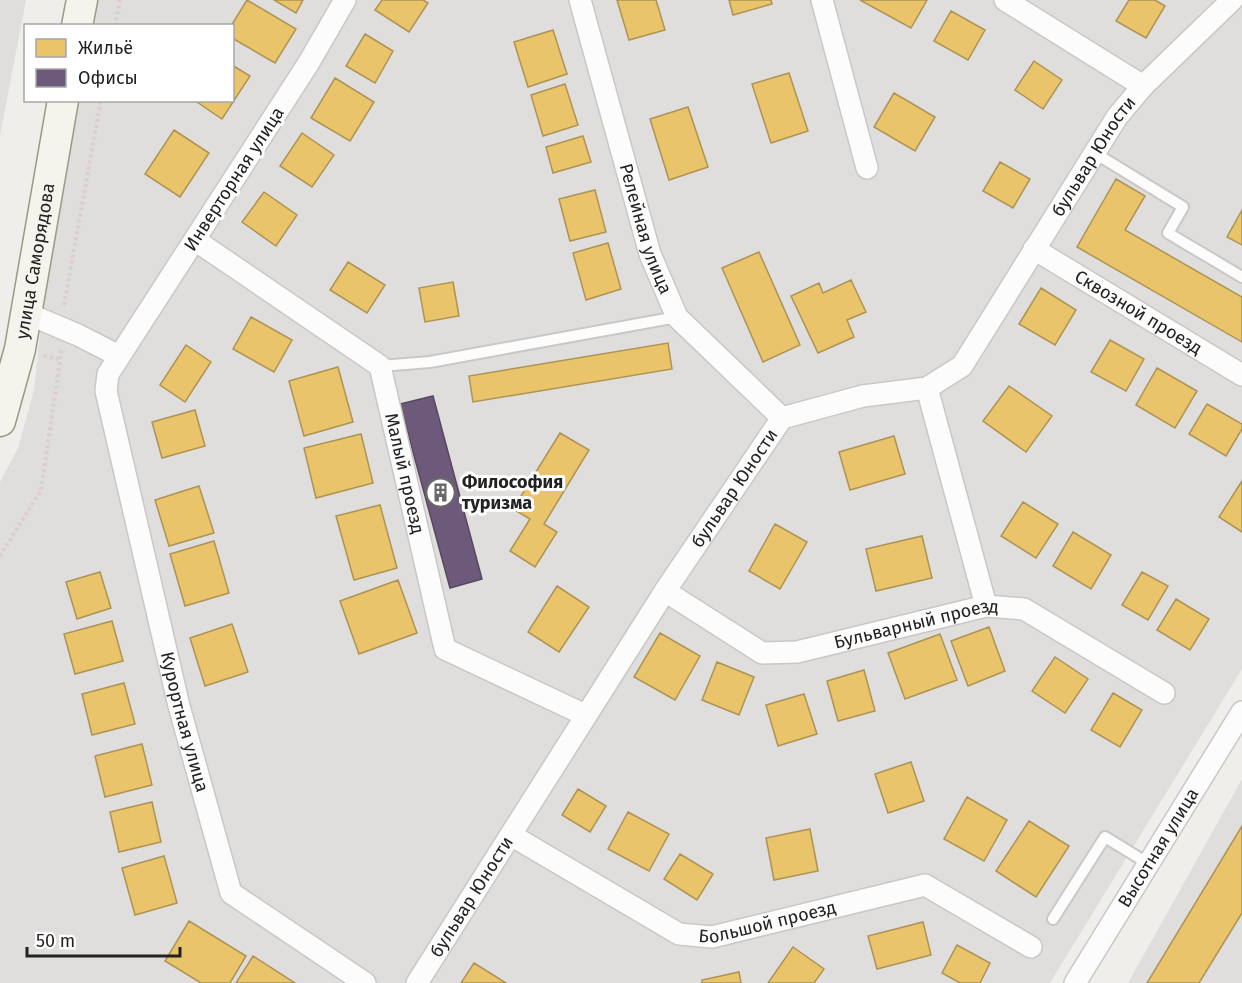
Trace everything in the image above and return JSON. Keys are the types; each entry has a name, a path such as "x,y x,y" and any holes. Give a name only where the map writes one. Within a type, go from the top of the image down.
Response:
{"street":[{"path":"77,24 82,0"},
{"name":"Инверторная улица","path":"106,392 108,374 308,64 345,0"},
{"name":"Релейная улица","path":"580,0 650,254 677,317 782,418"},
{"path":"822,0 867,168"},
{"path":"1005,0 1143,86"},
{"name":"бульвар Юности","path":"417,983 665,591 782,418 863,396 927,388 962,366 1093,152 1117,117 1143,86 1232,0"},
{"name":"улица Саморядова","path":"0,421 20,349 63,102"},
{"path":"195,240 380,366"},
{"name":"Сквозной проезд","path":"1034,249 1242,375"},
{"path":"26,313 78,335 119,356"},
{"name":"Малый проезд","path":"380,366 446,649 585,715"},
{"path":"927,388 986,606"},
{"name":"Курортная улица","path":"106,392 179,706 231,893 365,983"},
{"name":"Бульварный проезд","path":"665,591 762,653 797,652 986,606 1024,609 1164,693"},
{"name":"Высотная улица","path":"1075,983 1242,712"},
{"name":"Большой проезд","path":"511,835 679,934 712,937 926,885 1031,947"}],"lane":[{"path":"1093,152 1184,207 1168,233 1242,277"},
{"path":"380,366 430,362 677,317"},
{"path":"1053,919 1105,837 1149,864"}],"path":[{"path":"115,24 120,0"},
{"path":"64,304 101,102"},
{"path":"0,556 41,490 60,359 44,356"}],"shaded area":[{"path":"0,0 26,0 0,136"},
{"path":"95,0 1242,0 1242,669 1050,983 0,983 0,482 18,448 34,390 50,245 77,102 234,102 234,24 90,24"},
{"path":"1242,779 1242,983 1128,983"}],"building: Жильё":[{"path":"247,0 296,29 275,63 234,39 232,24"},
{"path":"274,0 303,0 296,13"},
{"path":"382,0 423,0 428,3 409,32 375,10"},
{"path":"617,0 656,0 665,30 629,40"},
{"path":"729,0 771,0 772,4 733,15"},
{"path":"860,0 927,0 911,28"},
{"path":"1129,0 1155,0 1165,6 1146,38 1116,21"},
{"path":"951,11 985,30 968,60 934,41"},
{"path":"553,30 567,74 528,87 514,42"},
{"path":"365,34 393,51 375,83 346,66"},
{"path":"1034,61 1062,80 1043,109 1015,90"},
{"path":"234,66 250,76 234,101"},
{"path":"789,73 808,131 771,143 752,84"},
{"path":"335,78 374,102 350,141 311,118"},
{"path":"565,84 578,125 543,136 531,95"},
{"path":"894,93 935,117 915,151 874,127"},
{"path":"197,102 233,102 222,119"},
{"path":"688,107 708,167 669,180 650,119"},
{"path":"174,130 209,153 180,197 145,174"},
{"path":"302,133 334,155 312,187 280,166"},
{"path":"583,136 591,162 553,173 546,147"},
{"path":"1000,162 1030,179 1013,208 983,191"},
{"path":"1116,179 1145,196 1125,230 1242,297 1242,342 1077,247"},
{"path":"595,190 606,232 570,241 559,199"},
{"path":"264,192 297,215 276,246 242,222"},
{"path":"1242,210 1242,245 1227,237"},
{"path":"608,243 621,289 586,300 573,253"},
{"path":"759,252 800,345 763,362 722,268"},
{"path":"348,262 385,285 367,313 330,290"},
{"path":"851,280 866,312 847,320 854,337 818,353 791,296 819,283 823,293"},
{"path":"453,282 459,316 425,322 419,288"},
{"path":"1041,288 1076,310 1055,345 1019,324"},
{"path":"251,317 292,340 274,372 233,349"},
{"path":"1110,340 1144,359 1126,391 1091,372"},
{"path":"668,343 672,369 473,402 469,376"},
{"path":"186,345 211,362 185,402 160,385"},
{"path":"338,367 353,422 304,436 289,381"},
{"path":"1157,368 1197,391 1175,428 1136,405"},
{"path":"1009,386 1052,416 1026,452 983,421"},
{"path":"1207,404 1242,424 1242,429 1226,456 1189,434"},
{"path":"195,410 205,446 162,458 152,422"},
{"path":"560,433 589,450 544,524 557,532 535,567 510,551 530,519 513,509"},
{"path":"361,434 373,483 316,498 304,448"},
{"path":"894,436 905,474 850,490 839,452"},
{"path":"1242,481 1242,532 1219,517"},
{"path":"199,486 214,533 169,546 155,500"},
{"path":"1023,502 1058,524 1036,558 1001,536"},
{"path":"380,505 397,568 354,580 336,516"},
{"path":"775,524 807,542 780,589 749,571"},
{"path":"1073,532 1111,555 1091,589 1053,566"},
{"path":"922,536 932,578 876,591 866,549"},
{"path":"214,541 229,593 185,606 170,554"},
{"path":"100,572 111,608 77,619 66,582"},
{"path":"1142,572 1168,586 1148,620 1122,605"},
{"path":"398,580 417,633 359,654 340,601"},
{"path":"557,586 589,607 559,652 528,632"},
{"path":"1176,599 1209,619 1190,650 1157,630"},
{"path":"112,621 123,661 75,674 64,634"},
{"path":"232,624 248,672 205,686 190,638"},
{"path":"989,627 1005,671 968,686 951,641"},
{"path":"660,633 700,656 675,700 634,677"},
{"path":"940,634 957,680 905,699 888,653"},
{"path":"1055,657 1088,679 1065,713 1032,691"},
{"path":"717,662 754,677 739,715 702,700"},
{"path":"864,670 875,711 838,721 827,681"},
{"path":"124,683 135,724 92,735 82,694"},
{"path":"1113,693 1142,710 1120,747 1091,730"},
{"path":"804,694 817,734 778,746 766,705"},
{"path":"142,744 152,785 105,797 95,756"},
{"path":"911,762 924,801 888,813 875,774"},
{"path":"578,789 606,806 590,832 562,815"},
{"path":"967,797 1007,820 984,861 944,839"},
{"path":"152,802 161,842 119,852 110,812"},
{"path":"628,812 669,834 649,871 608,849"},
{"path":"1029,821 1069,846 1036,897 996,871"},
{"path":"1242,826 1242,913 1199,983 1147,983"},
{"path":"810,829 818,871 774,880 766,838"},
{"path":"680,854 713,874 697,900 664,879"},
{"path":"164,856 177,903 135,915 122,868"},
{"path":"189,921 246,956 230,983 201,983 165,961"},
{"path":"923,922 931,955 877,969 868,936"},
{"path":"957,945 990,963 980,983 960,983 942,973"},
{"path":"793,947 824,969 814,983 768,983"},
{"path":"253,956 295,983 236,983"},
{"path":"474,963 506,983 461,983"},
{"path":"739,972 741,983 702,983 702,980"}],"building: Офисы":[{"name":"Философия туризма","path":"433,396 482,579 450,588 400,404"}],"place":[{"name":"Философия туризма","path":"441,492"}]}
